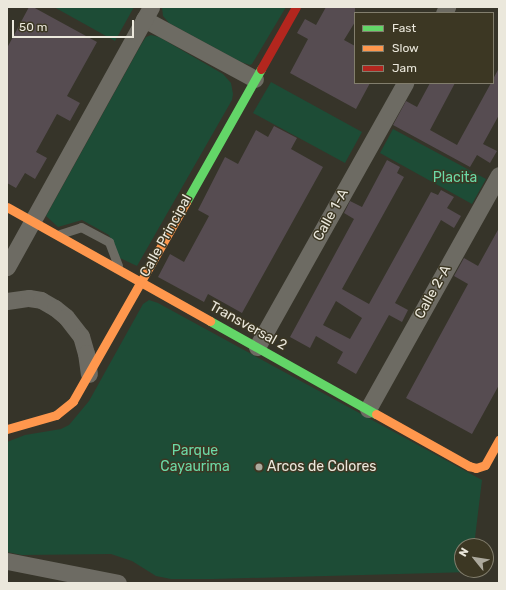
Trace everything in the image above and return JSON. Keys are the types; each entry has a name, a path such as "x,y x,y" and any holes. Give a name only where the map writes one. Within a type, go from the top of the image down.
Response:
{"street":[{"name":"Calle Principal","path":"7,429 44,419 64,410 73,401 296,7"},
{"path":"7,267 148,13 255,79"},
{"name":"Calle 1-A","path":"257,347 404,84"},
{"name":"Calle 2-A","path":"368,409 499,175"},
{"name":"Transversal 2","path":"7,207 465,464 476,468 485,465 499,440"},
{"path":"7,302 29,298 41,300 55,308 66,317 81,336 86,353 89,374"},
{"path":"7,561 118,583"}],"lane":[{"path":"57,235 81,227 109,242 120,270"}],"green space":[{"path":"54,7 134,7 115,41"},
{"path":"162,7 286,7 250,65 241,62 169,23 163,16"},
{"path":"151,35 159,37 223,74 231,83 233,94 232,100 137,266 120,258 109,235 82,220 58,227 46,216 142,43 146,37"},
{"path":"271,82 362,132 345,163 253,113"},
{"name":"Placita","path":"393,129 486,179 472,204 380,153"},
{"name":"Parque Cayaurima","path":"149,300 158,303 482,480 475,538 454,538 454,572 171,579 156,576 132,561 111,554 22,555 7,552 7,442 25,435 61,429 69,425 89,401 143,304"}],"building":[{"path":"29,7 33,7 97,42 67,96 80,103 70,121 57,114 36,152 47,158 35,179 25,173 16,188 7,183 7,48"},
{"path":"326,7 355,7 354,24 344,40 354,45 354,84 369,84 356,109 290,73 308,39 297,33 305,19 316,25"},
{"path":"499,68 499,115 483,144 497,151 490,163 477,155 470,167 393,125 406,101 417,107 429,84 454,84 430,130 457,145 490,84 494,84 494,77"},
{"path":"274,126 297,138 291,149 323,167 242,313 208,294 204,302 158,277 170,254 184,262 209,216 198,210 225,157 238,164 256,130 268,137"},
{"path":"387,160 400,167 397,173 404,177 342,289 369,304 431,192 438,195 441,190 454,197 447,208 461,216 454,228 441,220 395,303 408,310 402,322 389,315 356,374 337,363 343,352 316,336 310,348 290,337 354,219 344,213 350,201 362,207","holes":["336,301 362,318 350,339 323,325"]},
{"path":"499,228 499,385 472,434 406,398 468,284 454,276 464,258 478,266"}],"traffic: fast":[{"path":"186,202 261,69"},
{"path":"210,321 376,414"}],"traffic: slow":[{"path":"7,429 56,415 73,401 186,202"},
{"path":"7,207 210,321"},
{"path":"376,414 469,466 476,468 485,465 499,440"}],"traffic: jam":[{"path":"261,69 296,7"}],"place":[{"name":"Arcos de Colores","path":"259,467"}]}
